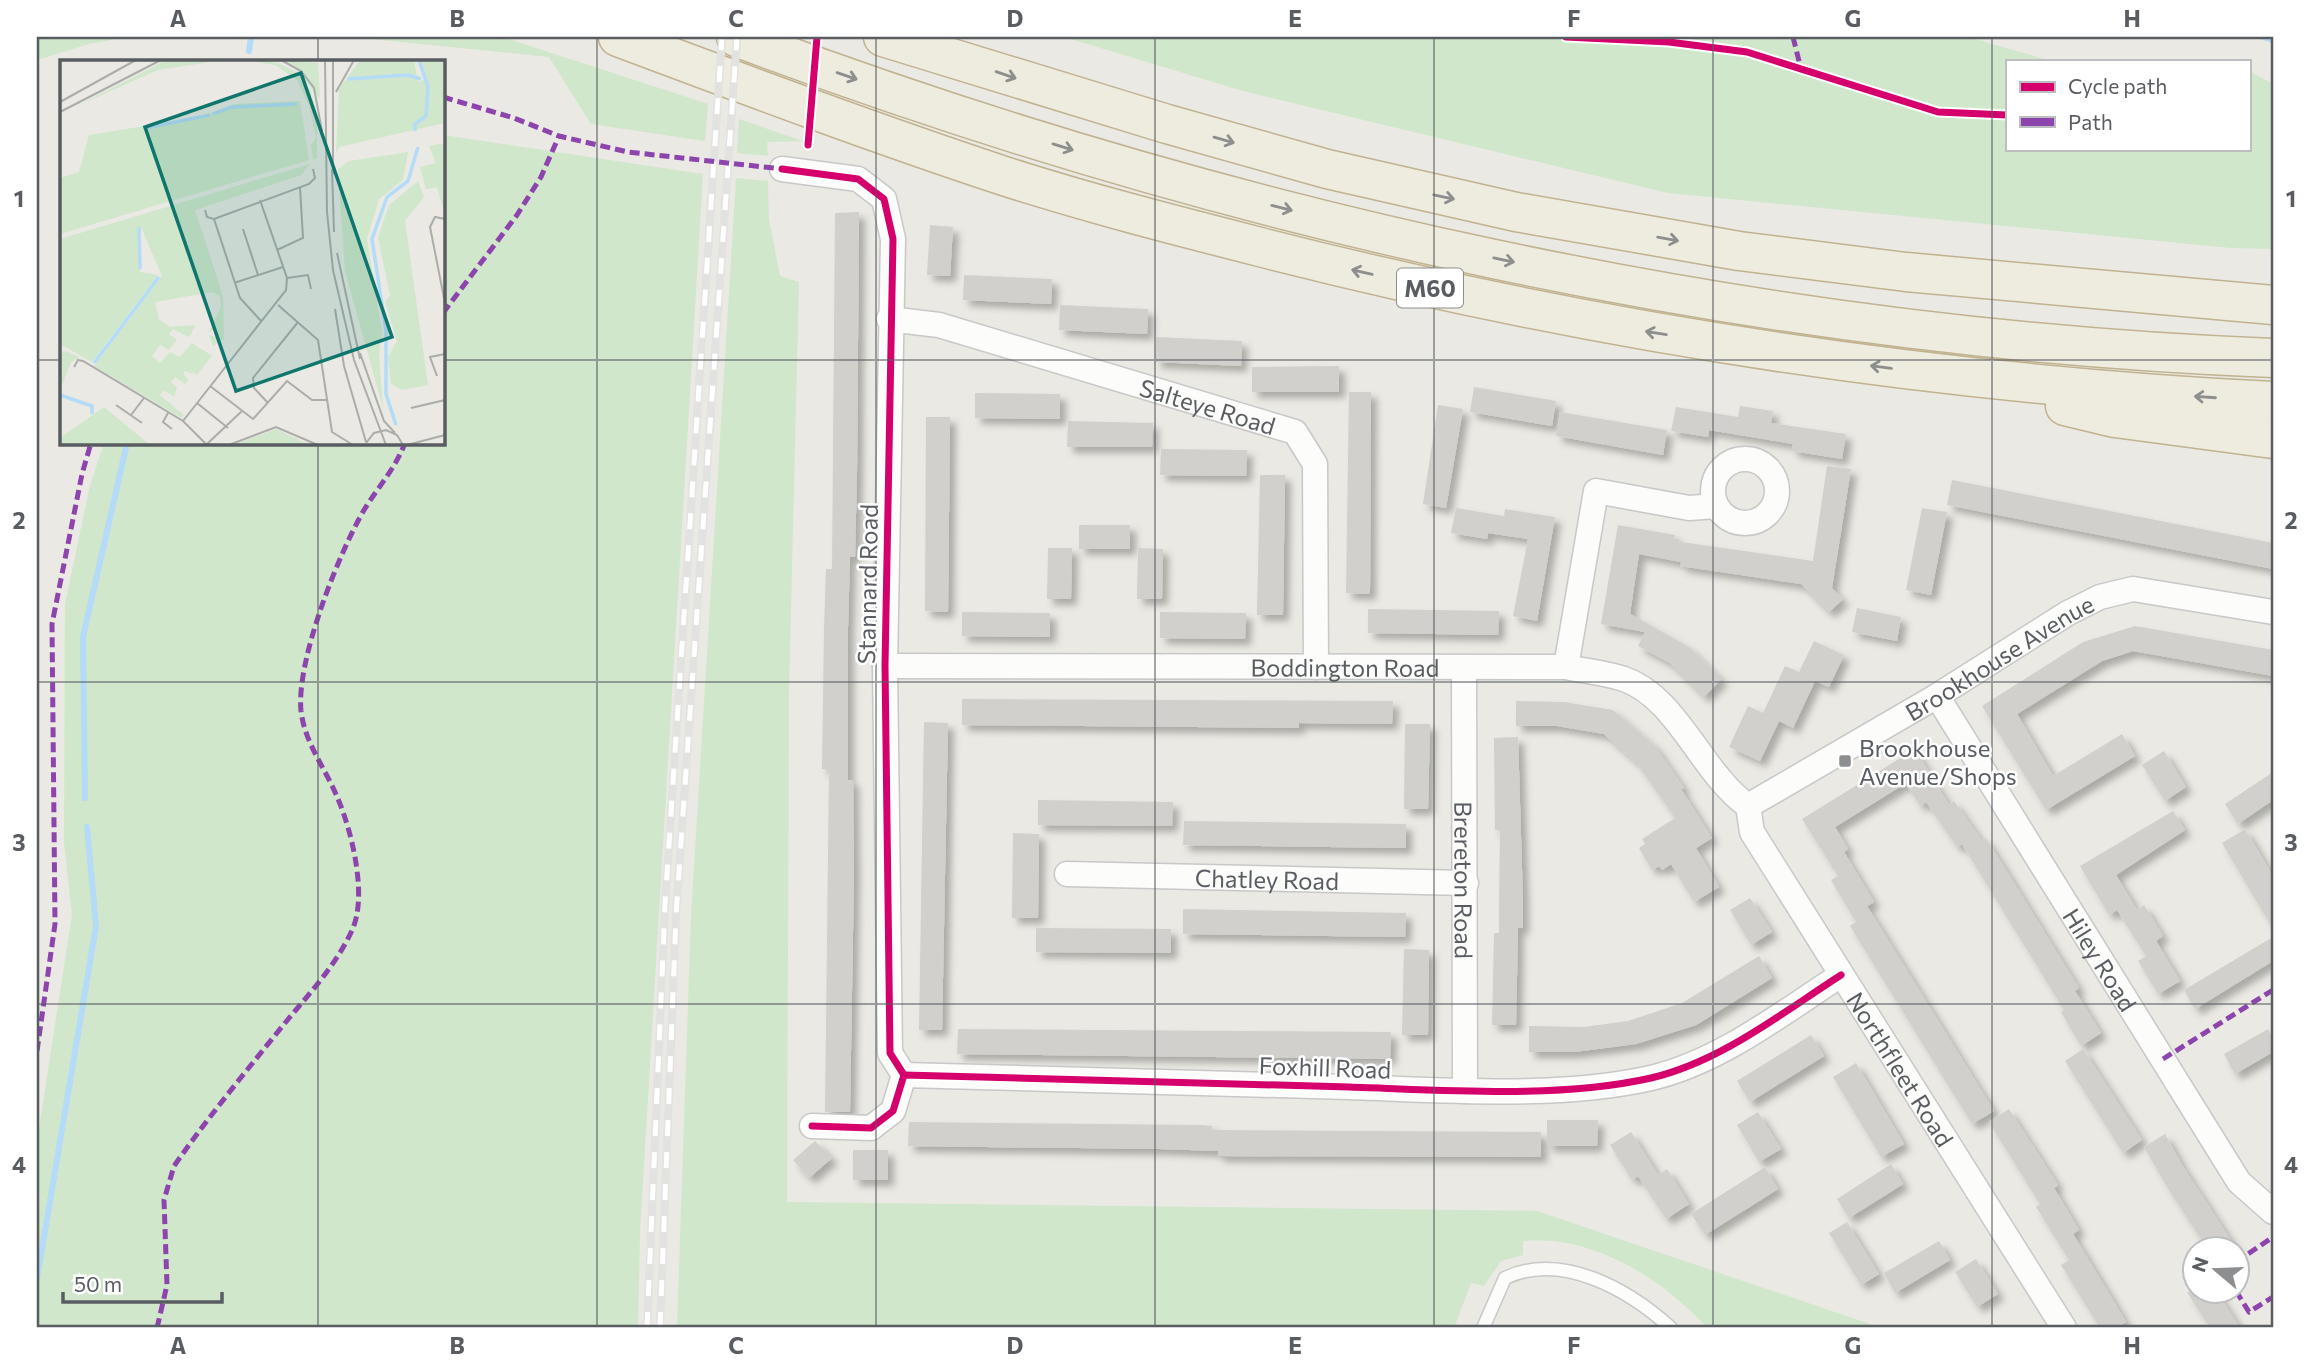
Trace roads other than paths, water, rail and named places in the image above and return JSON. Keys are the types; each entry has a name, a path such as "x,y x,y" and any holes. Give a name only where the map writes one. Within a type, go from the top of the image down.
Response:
{"highway":[{"name":"M60","path":"618,37 1006,176 1143,216 1419,286 1622,327 1940,374 2038,385 2273,401"},
{"name":"M60","path":"736,37 1019,134 1154,175 1426,244 1626,285 1812,314 2042,341 2273,358"},
{"path":"883,37 941,53 1034,85 1313,165 1516,212 1752,253 1906,272 2273,305"},
{"path":"905,37 941,53"},
{"path":"2189,296 2273,293"},
{"path":"1940,374 2115,418 2273,439"}],"street":[{"name":"Stannard Road","path":"782,169 858,179 884,199 893,239 889,319 885,666 890,1053 904,1075"},
{"name":"Salteye Road","path":"889,319 939,325 1295,432 1315,464 1315,667"},
{"path":"1566,667 1596,491 1689,508 1716,506"},
{"name":"Brookhouse Avenue","path":"1748,806 1937,696 2068,613 2100,597 2133,589 2273,612"},
{"name":"Boddington Road","path":"885,666 1566,667 1626,679 1661,703 1729,792 1748,806"},
{"name":"Brereton Road","path":"1464,668 1465,1091"},
{"name":"Hiley Road","path":"1937,696 2239,1182 2273,1212"},
{"name":"Northfleet Road","path":"1748,806 1752,832 2064,1328"},
{"name":"Chatley Road","path":"1067,874 1466,883"},
{"name":"Foxhill Road","path":"904,1075 1465,1091 1598,1088 1652,1078 1691,1066 1841,975"},
{"path":"812,1126 872,1128 893,1111 904,1075"}],"lane":[{"path":"1483,1328 1505,1278 1521,1270 1549,1267 1588,1277 1622,1292 1651,1310 1671,1328"}],"waterway":[{"path":"249,51 251,37"},
{"path":"2263,37 2273,40"},
{"path":"85,798 83,637 127,444"},
{"path":"37,1279 96,926 87,827"}],"railway":[{"path":"647,1328 665,905 722,37"},
{"path":"660,1328 676,915 737,37"}],"place":[{"name":"Brookhouse Avenue/Shops","path":"1845,761"}]}
